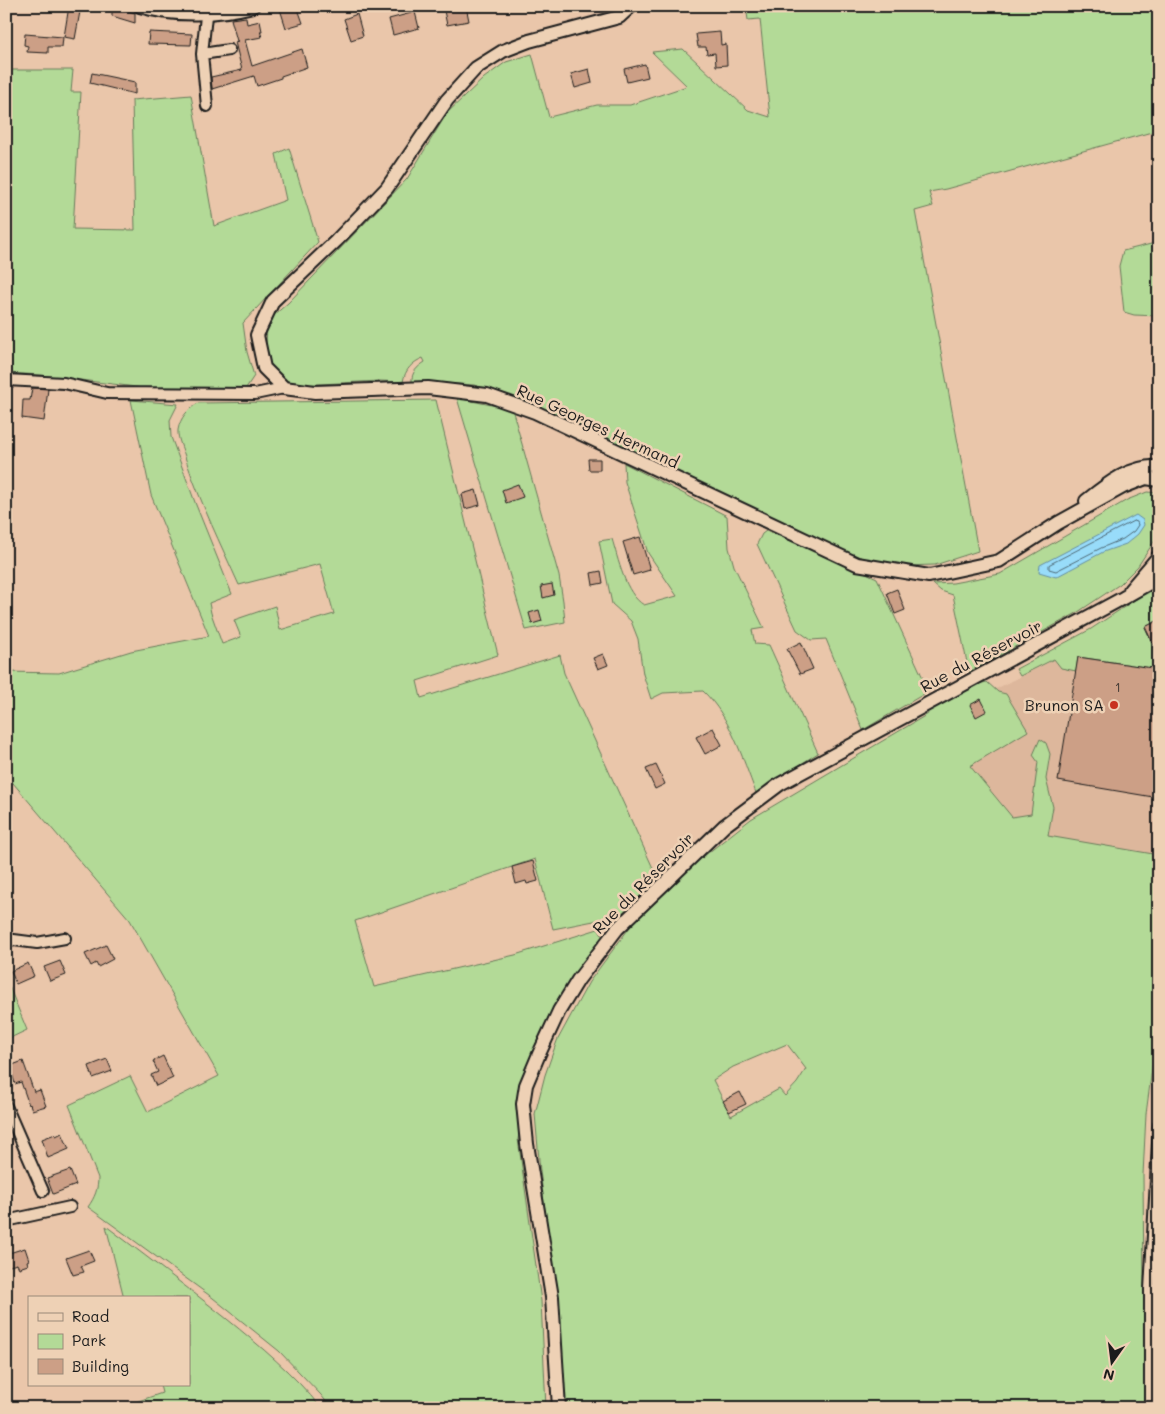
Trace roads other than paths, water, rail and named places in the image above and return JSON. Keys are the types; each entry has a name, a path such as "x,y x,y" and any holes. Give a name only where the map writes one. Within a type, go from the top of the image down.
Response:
{"street":[{"path":"140,6 167,12 206,9 228,12 253,6"},
{"path":"284,388 264,368 258,335 273,301 336,241 387,188 447,100 470,74 476,68 504,51 529,41 619,17 631,6"},
{"path":"206,9 202,54 207,106"},
{"path":"202,54 229,50"},
{"path":"6,380 64,383 106,393 255,394 284,388"},
{"name":"Rue Georges Hermand","path":"284,388 315,392 428,388 487,395 535,412 848,560 866,566 929,576 999,561 1058,523 1123,487 1146,478 1159,480"},
{"name":"Rue Georges Hermand","path":"1058,523 1102,488 1135,469 1159,467"},
{"name":"Rue du Réservoir","path":"1123,598 1159,556"},
{"name":"Rue du Réservoir","path":"558,1408 552,1297 527,1144 523,1104 526,1085 539,1054 559,1011 578,980 617,929 671,876 724,826 780,784 1123,598 1151,582 1159,575"},
{"path":"6,939 37,943 65,938"},
{"path":"6,1106 43,1191"},
{"path":"1150,1408 1150,1290 1159,1125"},
{"path":"6,1221 70,1207"}],"water":[{"path":"1136,515 1143,520 1144,525 1138,534 1126,544 1103,552 1056,577 1039,572 1040,565"}],"place":[{"name":"Brunon SA","path":"1114,705"}]}
